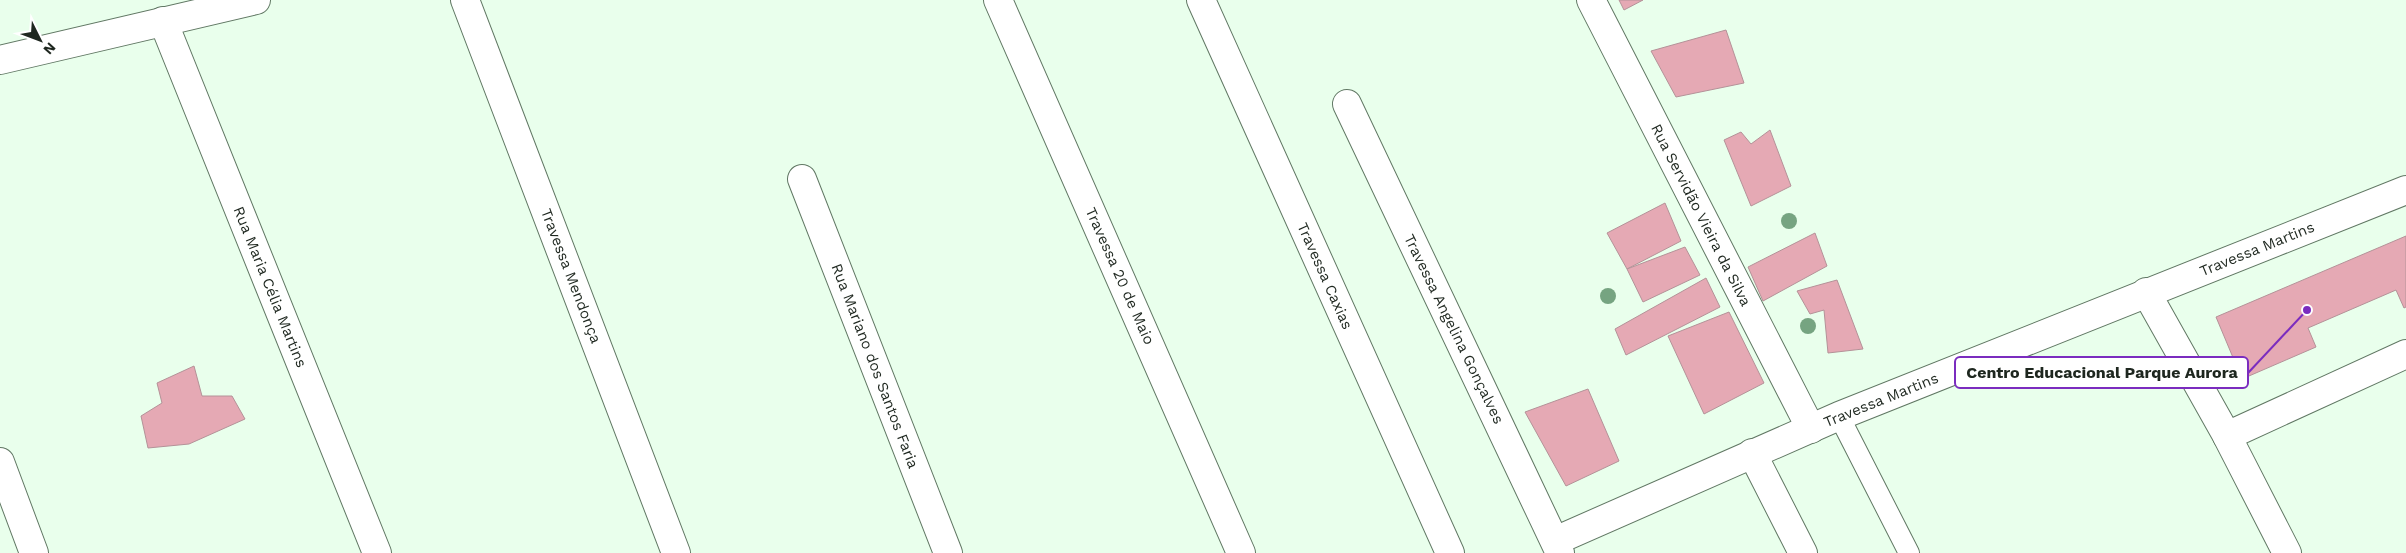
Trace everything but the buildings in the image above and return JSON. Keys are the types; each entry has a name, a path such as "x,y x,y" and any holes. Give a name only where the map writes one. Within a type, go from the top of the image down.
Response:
{"street":[{"path":"0,60 256,0"},
{"name":"Travessa Mendonça","path":"465,0 676,553"},
{"name":"Travessa 20 de Maio","path":"998,0 1241,553"},
{"name":"Travessa Caxias","path":"1201,0 1450,553"},
{"name":"Rua Servidão Vieira da Silva","path":"1590,0 1811,429"},
{"name":"Rua Maria Célia Martins","path":"163,21 377,553"},
{"name":"Travessa Angelina Gonçalves","path":"1347,104 1558,547"},
{"name":"Rua Mariano dos Santos Faria","path":"802,179 948,553"},
{"name":"Travessa Martins","path":"1558,547 1752,453 1839,416 2146,292 2406,190"},
{"path":"2146,292 2227,436 2287,553"},
{"path":"2227,436 2406,354"},
{"path":"1752,453 1803,553"},
{"path":"0,462 34,553"}],"lane":[{"path":"1839,416 1909,553"}],"place":[{"name":"Centro Educacional Parque Aurora","path":"2307,310"}]}
